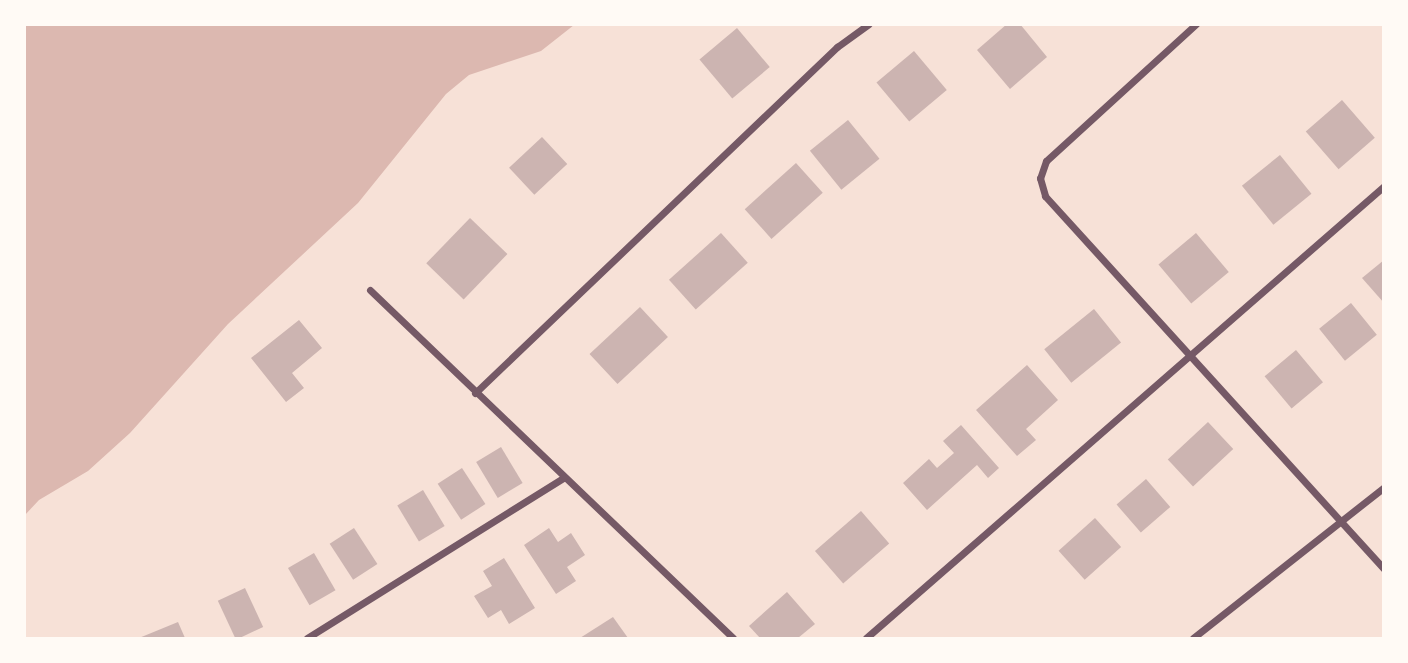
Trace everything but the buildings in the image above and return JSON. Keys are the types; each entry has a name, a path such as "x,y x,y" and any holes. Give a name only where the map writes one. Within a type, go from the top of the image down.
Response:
{"street":[{"path":"475,393 837,47 869,24"},
{"path":"1196,24 1046,161 1040,178 1045,196 1065,221 1192,354 1384,569"},
{"path":"866,639 1384,186"},
{"path":"370,290 729,637"},
{"path":"307,639 563,478"},
{"path":"1193,639 1344,523 1384,487"}],"shaded area":[{"path":"25,24 574,25 541,51 469,75 446,94 358,203 228,324 130,433 88,471 39,500 25,515"}]}
